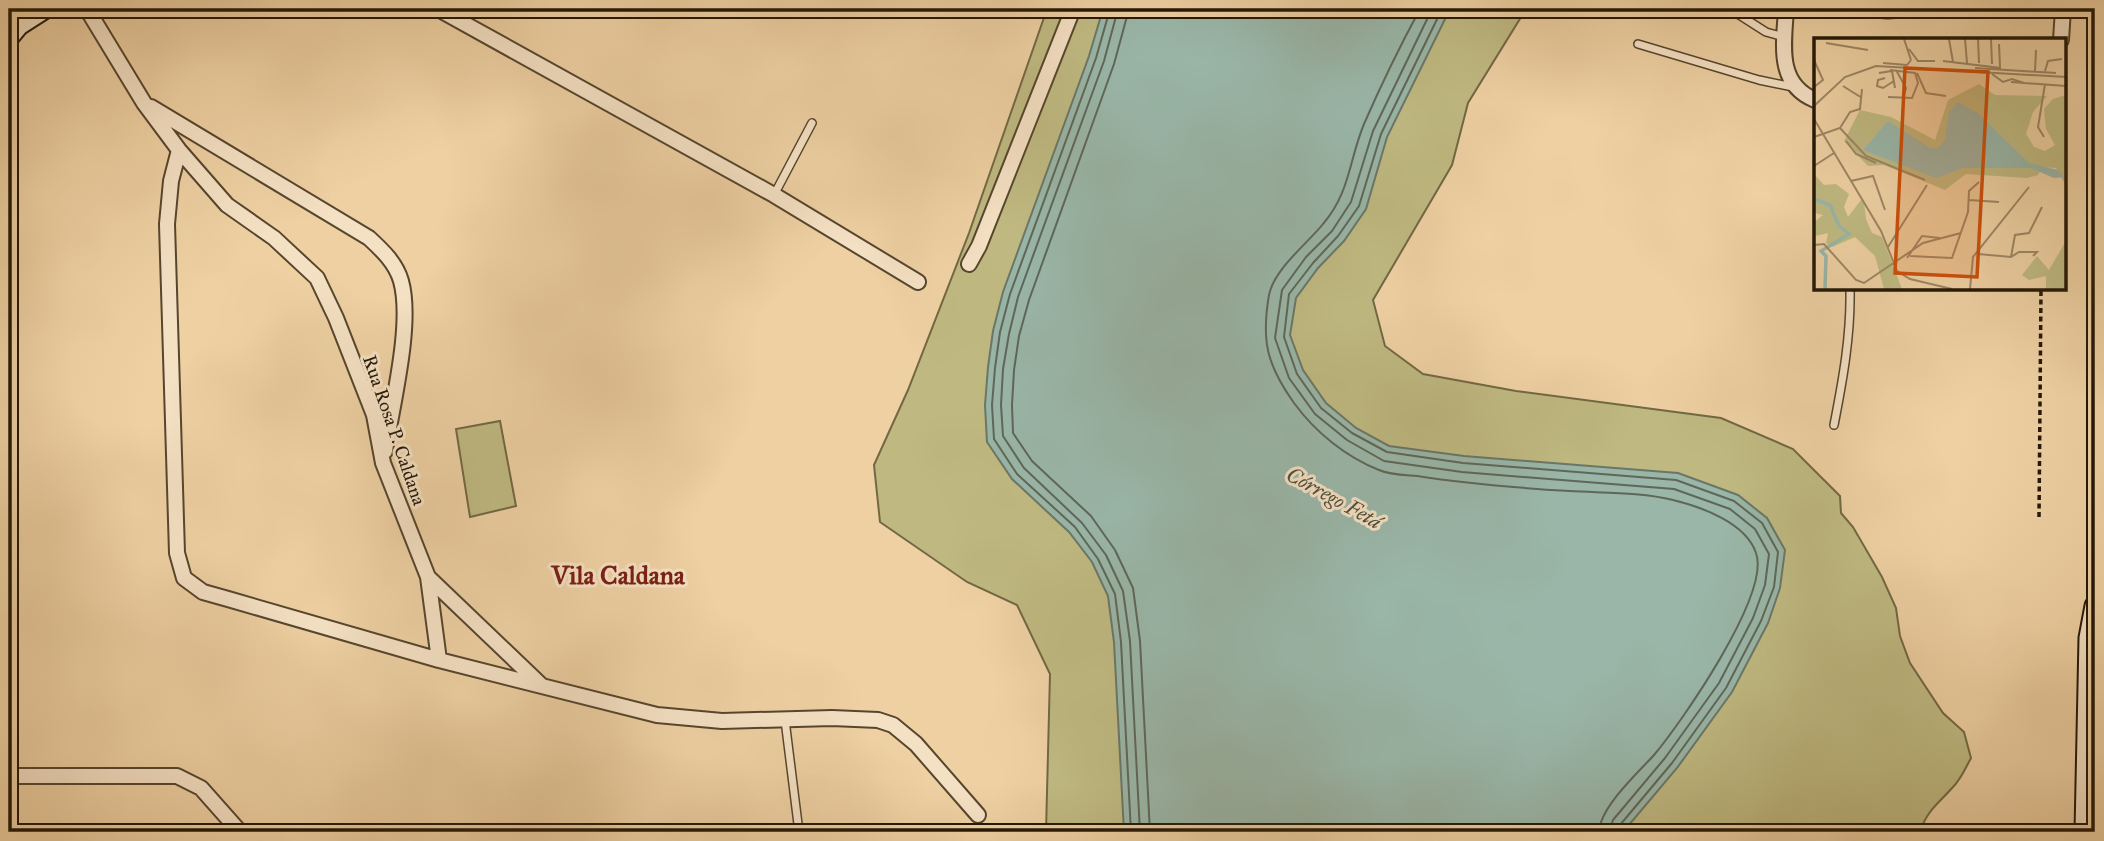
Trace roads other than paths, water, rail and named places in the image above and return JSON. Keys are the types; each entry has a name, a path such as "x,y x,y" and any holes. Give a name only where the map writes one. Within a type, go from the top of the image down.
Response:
{"street":[{"path":"9,37 19,25 44,9"},
{"name":"Rua Rosa P. Caldana","path":"87,9 144,103 179,150 228,205 274,238 317,278 336,318 374,415 383,463 428,576 439,660"},
{"path":"438,9 774,195 918,282"},
{"path":"969,264 979,246 1073,9"},
{"path":"1786,9 1786,69 1794,87 1814,99"},
{"path":"2062,38 2063,9"},
{"path":"144,103 369,238 388,257 401,279 405,303 404,332 383,463"},
{"path":"179,150 171,181 167,224 173,484 177,553 184,578 203,592 439,660 657,715 722,721 878,720 892,725 916,744 978,815"},
{"path":"428,576 541,686"},
{"path":"2085,832 2089,638 2095,606"},
{"path":"9,776 177,776 201,788 240,832"}],"lane":[{"path":"1730,9 1766,33 1785,37"},
{"path":"1853,9 1900,15 1912,9"},
{"path":"1638,44 1759,80 1794,87"},
{"path":"774,195 812,123"},
{"path":"1834,425 1846,360 1850,290"},
{"path":"785,719 799,832"}],"water":[{"name":"Córrego Fetá","path":"1103,9 1450,9 1387,137 1366,209 1344,241 1318,268 1296,298 1290,335 1303,370 1326,403 1356,428 1389,446 1464,456 1678,473 1738,495 1767,518 1785,550 1780,588 1768,623 1732,692 1677,768 1623,832 1124,832 1114,642 1108,596 1092,562 1069,532 1012,479 987,442 985,405 993,331 1003,292 1089,56"}],"district":[{"name":"Vila Caldana","path":"618,575"}]}
